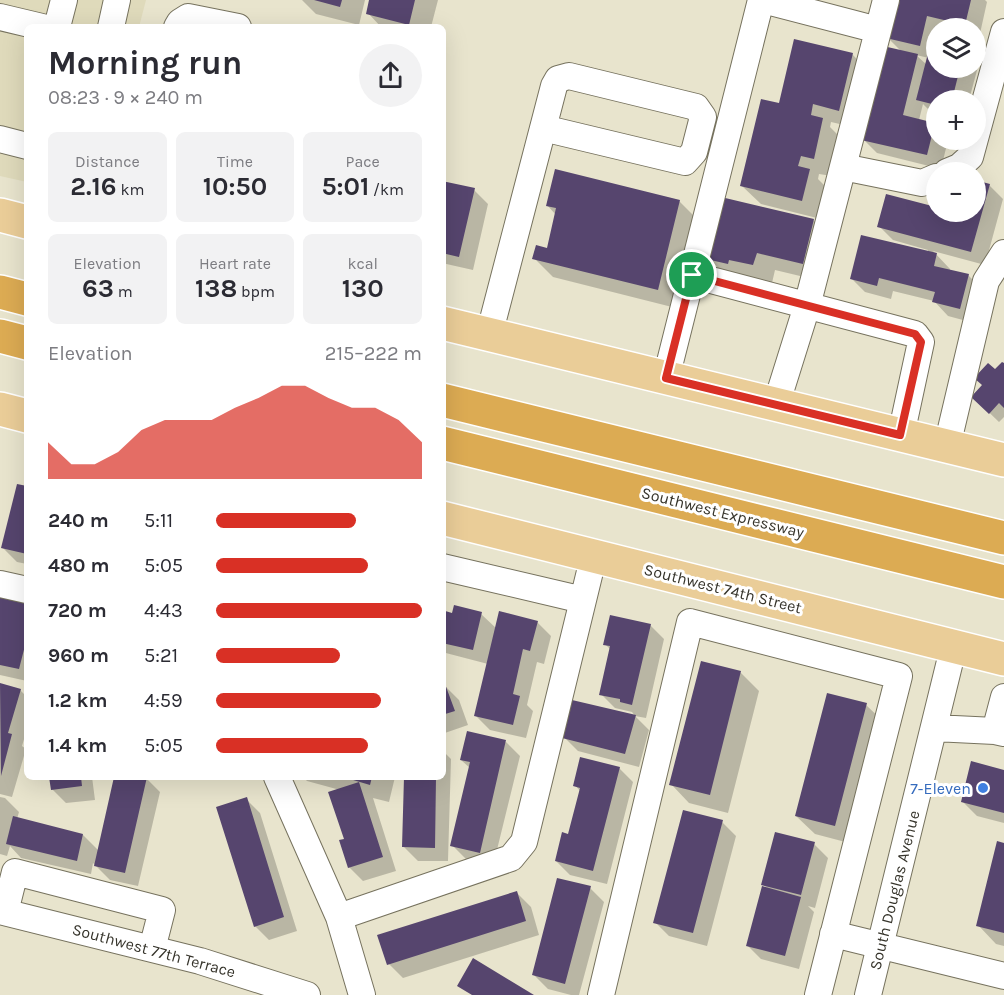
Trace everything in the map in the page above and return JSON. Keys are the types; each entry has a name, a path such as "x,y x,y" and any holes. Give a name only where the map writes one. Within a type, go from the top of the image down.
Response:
{"highway":[{"path":"0,292 24,297"},
{"path":"0,336 24,342"},
{"path":"446,401 1004,538"},
{"name":"Southwest Expressway","path":"446,444 1004,582"}],"main road":[{"path":"0,215 24,221"},
{"path":"446,324 1004,460"},
{"path":"0,409 24,415"},
{"name":"Southwest 74th Street","path":"446,519 1004,659"}],"street":[{"path":"58,24 64,0"},
{"path":"112,24 117,0"},
{"path":"666,378 762,0 878,30"},
{"path":"776,405 807,306 886,0"},
{"path":"3,17 30,24"},
{"path":"179,24 189,17 223,24"},
{"path":"964,162 970,157 1004,32"},
{"path":"489,335 543,128 554,86 558,79 569,76 696,107 703,117 694,152 685,162 543,128"},
{"path":"0,140 24,145"},
{"path":"843,167 922,183 926,181"},
{"path":"946,446 986,280 1004,253"},
{"path":"692,275 915,334 921,342 900,435"},
{"path":"339,917 511,858 524,842 594,555"},
{"path":"446,568 583,600"},
{"path":"0,584 24,589"},
{"path":"601,995 690,622 899,676 818,995"},
{"name":"South Douglas Avenue","path":"868,995 954,645"},
{"path":"934,728 999,732 1004,697"},
{"path":"278,780 339,917 362,995"},
{"path":"2,911 15,872 162,910 152,949"},
{"name":"Southwest 77th Terrace","path":"2,911 240,972 307,995"},
{"path":"834,934 1004,976"}],"shaded area":[{"path":"0,0 146,0 140,24 24,24 24,181 0,176"}],"building":[{"path":"314,0 342,0 340,7"},
{"path":"369,0 415,0 409,24 366,14"},
{"path":"895,0 971,0 967,18 927,16 920,46 886,38"},
{"path":"794,39 853,53 839,111 813,104 811,115 823,118 814,159 801,156 798,166 810,169 802,201 740,186 761,99 779,103"},
{"path":"883,46 918,54 903,115 926,121 927,155 861,140"},
{"path":"926,61 926,78 958,78 954,90 926,90 926,102 916,100"},
{"path":"555,169 680,200 658,290 532,259 536,245 547,248 556,208 546,206"},
{"path":"446,182 475,188 459,257 446,254"},
{"path":"986,183 990,184 986,198"},
{"path":"886,194 926,204 926,222 979,222 971,252 877,227"},
{"path":"721,197 814,219 803,264 757,253 753,265 729,260 728,264 706,259"},
{"path":"861,235 937,253 934,266 969,274 960,309 932,302 935,292 879,278 877,286 850,279"},
{"path":"1002,362 1004,363 1004,408 999,403 989,414 971,397 982,385 974,378 988,363 995,369"},
{"path":"17,484 24,485 24,553 1,548"},
{"path":"0,597 24,602 24,650 19,669 0,665"},
{"path":"454,605 482,612 473,650 446,644 446,611 452,613"},
{"path":"499,611 538,621 530,651 523,649 513,694 520,696 513,725 474,716"},
{"path":"610,615 651,624 632,705 620,702 620,699 599,695 610,646 603,645"},
{"path":"701,661 741,671 710,795 669,785"},
{"path":"0,683 21,689 8,733 12,734 1,776"},
{"path":"446,687 455,711 446,714"},
{"path":"827,693 867,703 835,826 795,816"},
{"path":"572,700 636,715 625,754 562,738"},
{"path":"467,731 506,740 480,853 450,846 470,762 460,760"},
{"path":"580,757 620,767 593,871 555,861 562,832 568,834 580,788 573,786"},
{"path":"971,761 1004,770 1004,813 961,802"},
{"path":"49,780 81,780 82,786 51,790"},
{"path":"113,780 146,780 125,873 94,866"},
{"path":"353,780 371,780 370,785"},
{"path":"404,780 436,780 435,848 402,847"},
{"path":"359,782 383,857 348,868 339,840 344,839 328,792"},
{"path":"247,797 284,917 254,927 216,807"},
{"path":"683,810 723,820 693,933 653,923"},
{"path":"13,816 83,834 77,861 6,844"},
{"path":"775,832 815,842 801,895 761,885"},
{"path":"997,841 1004,843 1004,933 976,926"},
{"path":"557,878 591,886 565,984 532,975"},
{"path":"762,886 801,897 785,956 746,946"},
{"path":"517,891 526,921 387,965 377,935"},
{"path":"473,958 534,995 472,995 457,986"}],"place":[{"name":"7-Eleven","path":"983,788"}],"route":[{"path":"692,275 915,334 921,342 900,435 666,378 692,275"}]}
